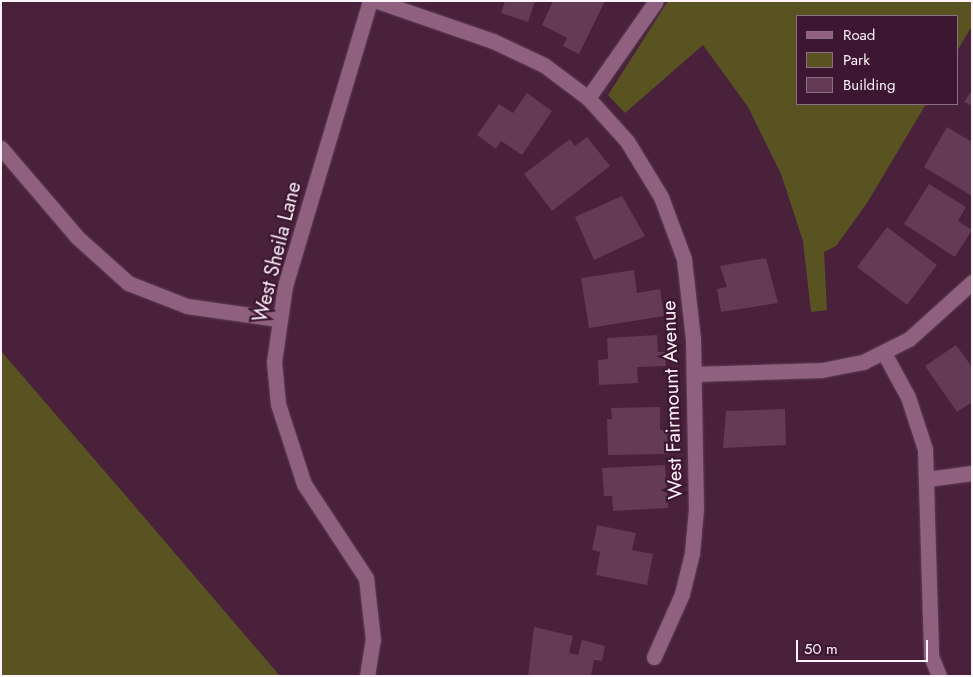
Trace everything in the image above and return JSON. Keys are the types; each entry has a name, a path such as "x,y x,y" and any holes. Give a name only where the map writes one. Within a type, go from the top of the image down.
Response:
{"street":[{"name":"West Sheila Lane","path":"367,676 373,640 368,587 352,552 304,484 288,443 274,362 278,319 370,1"},
{"name":"West Fairmount Avenue","path":"376,1 493,41 544,65 588,98 627,141 661,197 684,259 694,374 692,553 682,594 654,657"},
{"path":"588,98 656,1"},
{"path":"1,148 77,237 128,283 187,306 278,319"},
{"path":"694,374 822,370 884,353 933,321 972,282"},
{"path":"884,353 915,414 928,479 932,656 940,676"},
{"path":"928,479 972,473"}],"green space":[{"path":"668,1 972,1 972,26 958,49 958,15 796,15 796,105 925,105 867,203 836,246 824,252 827,310 811,312 803,241 781,174 748,107 703,45 625,113 608,95"},
{"path":"1,351 120,489 280,676 1,676"}],"building":[{"path":"505,1 535,1 528,22 501,13"},
{"path":"553,1 605,1 579,54 563,46 567,38 542,25"},
{"path":"972,90 972,106 964,102"},
{"path":"527,93 552,111 522,155 501,141 496,149 477,135 499,104 513,113"},
{"path":"947,127 972,142 972,196 924,167"},
{"path":"587,137 610,166 552,211 524,174 570,139 575,146"},
{"path":"929,184 966,207 958,221 972,230 955,257 904,224"},
{"path":"622,196 645,236 594,260 575,217"},
{"path":"887,227 937,265 907,305 857,267"},
{"path":"766,258 778,303 721,312 717,289 727,287 720,266"},
{"path":"634,270 637,293 660,289 664,316 589,328 581,278"},
{"path":"657,335 658,352 665,352 666,366 637,367 638,383 599,385 598,360 608,359 607,338"},
{"path":"956,345 972,367 972,402 957,412 925,366"},
{"path":"660,407 660,430 667,430 668,454 608,455 607,419 612,419 611,408"},
{"path":"785,409 786,445 723,448 726,411"},
{"path":"665,465 668,508 613,511 612,496 604,496 602,468"},
{"path":"597,525 636,533 632,550 653,554 647,585 596,575 600,552 592,550"},
{"path":"534,627 573,636 569,653 578,655 582,640 605,646 602,661 594,660 591,675 528,676"}]}
